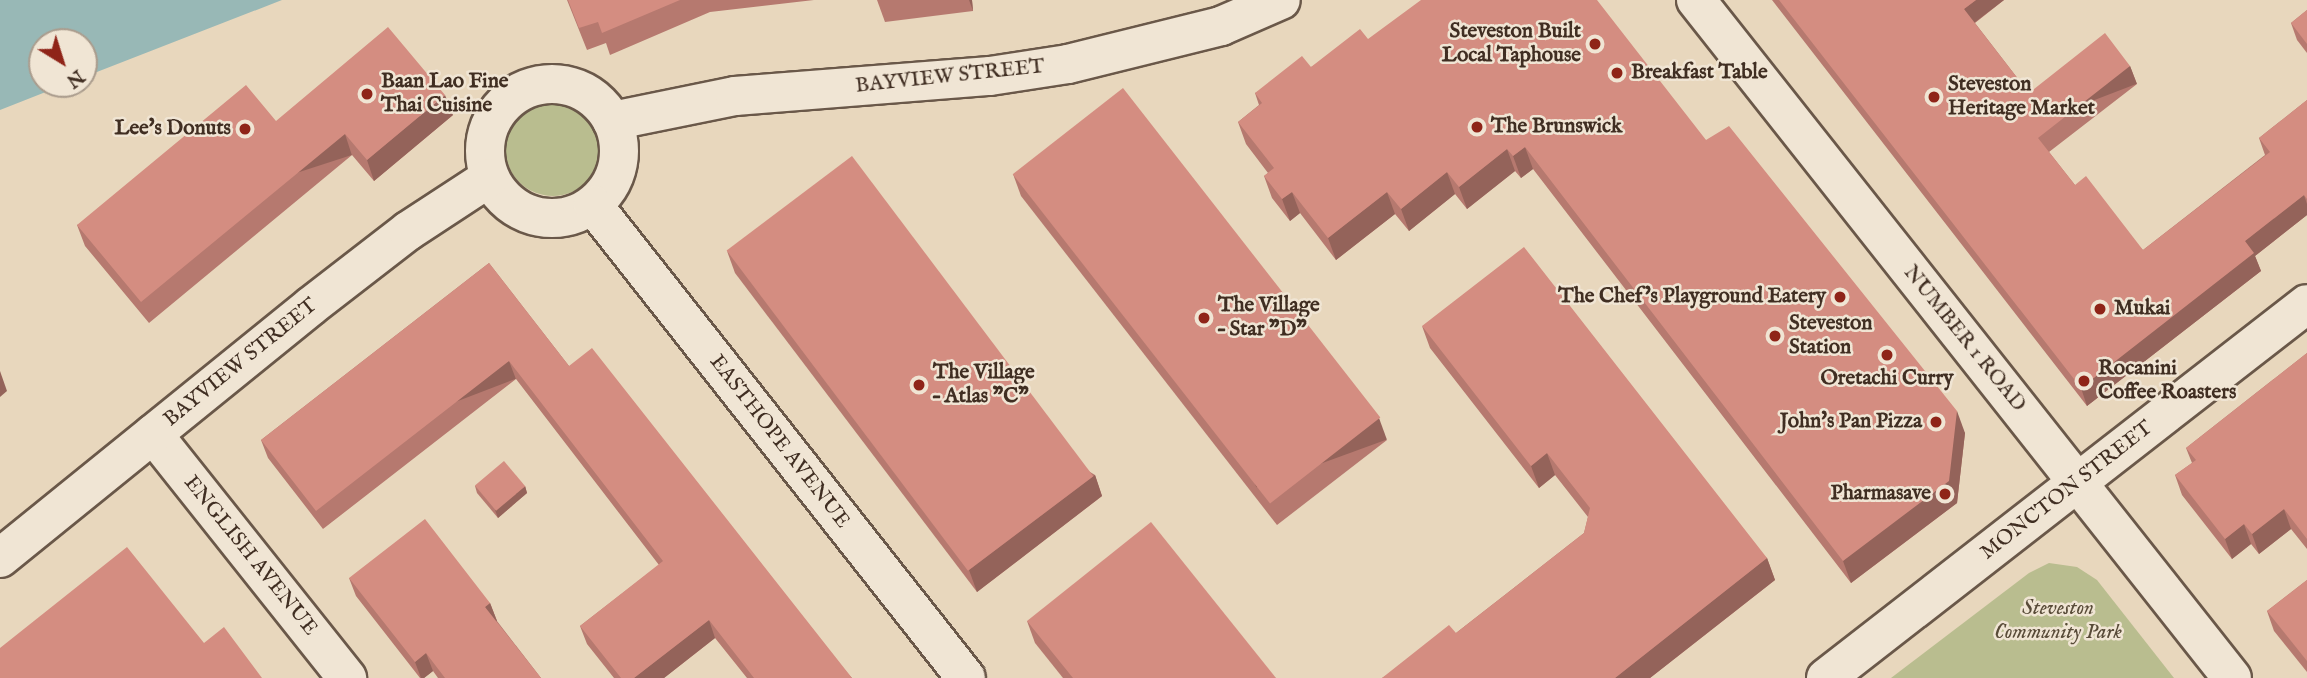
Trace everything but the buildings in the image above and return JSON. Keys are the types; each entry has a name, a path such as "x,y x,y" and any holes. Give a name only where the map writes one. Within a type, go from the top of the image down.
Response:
{"street":[{"name":"BAYVIEW STREET","path":"612,121 735,96 990,76 1068,64 1222,26 1281,0"},
{"name":"NUMBER 1 ROAD","path":"1696,0 2232,678"},
{"path":"543,84 584,92 612,121 618,139 615,176 593,205 555,219 535,217 500,196 489,178 484,158 489,128 506,102 523,90 543,84"},
{"name":"BAYVIEW STREET","path":"0,558 408,231 489,178"},
{"name":"EASTHOPE AVENUE","path":"593,205 966,678"},
{"name":"MONCTON STREET","path":"1826,678 2307,304"},
{"name":"ENGLISH AVENUE","path":"153,434 347,678"}],"green space":[{"path":"553,100 571,104 587,114 597,130 601,148 597,166 587,182 571,192 553,196 535,192 519,182 509,166 505,148 509,130 519,114 535,104"},
{"name":"Steveston Community Park","path":"2049,563 2077,567 2097,580 2174,678 1891,678 2029,573"}],"water":[{"path":"0,0 282,0 98,72 98,28 28,28 28,98 30,98 0,110"}],"place":[{"name":"Steveston Built Local Taphouse","path":"1595,44"},
{"name":"Breakfast Table","path":"1617,73"},
{"name":"Baan Lao Fine Thai Cuisine","path":"367,94"},
{"name":"Steveston Heritage Market","path":"1934,97"},
{"name":"The Brunswick","path":"1477,127"},
{"name":"Lee's Donuts","path":"245,129"},
{"name":"The Chef's Playground Eatery","path":"1840,297"},
{"name":"Mukai","path":"2100,309"},
{"name":"The Village – Star \"D\"","path":"1204,318"},
{"name":"Steveston Station","path":"1775,336"},
{"name":"Oretachi Curry","path":"1887,355"},
{"name":"Rocanini Coffee Roasters","path":"2084,381"},
{"name":"The Village – Atlas \"C\"","path":"919,385"},
{"name":"John's Pan Pizza","path":"1936,422"},
{"name":"Pharmasave","path":"1945,494"}]}
